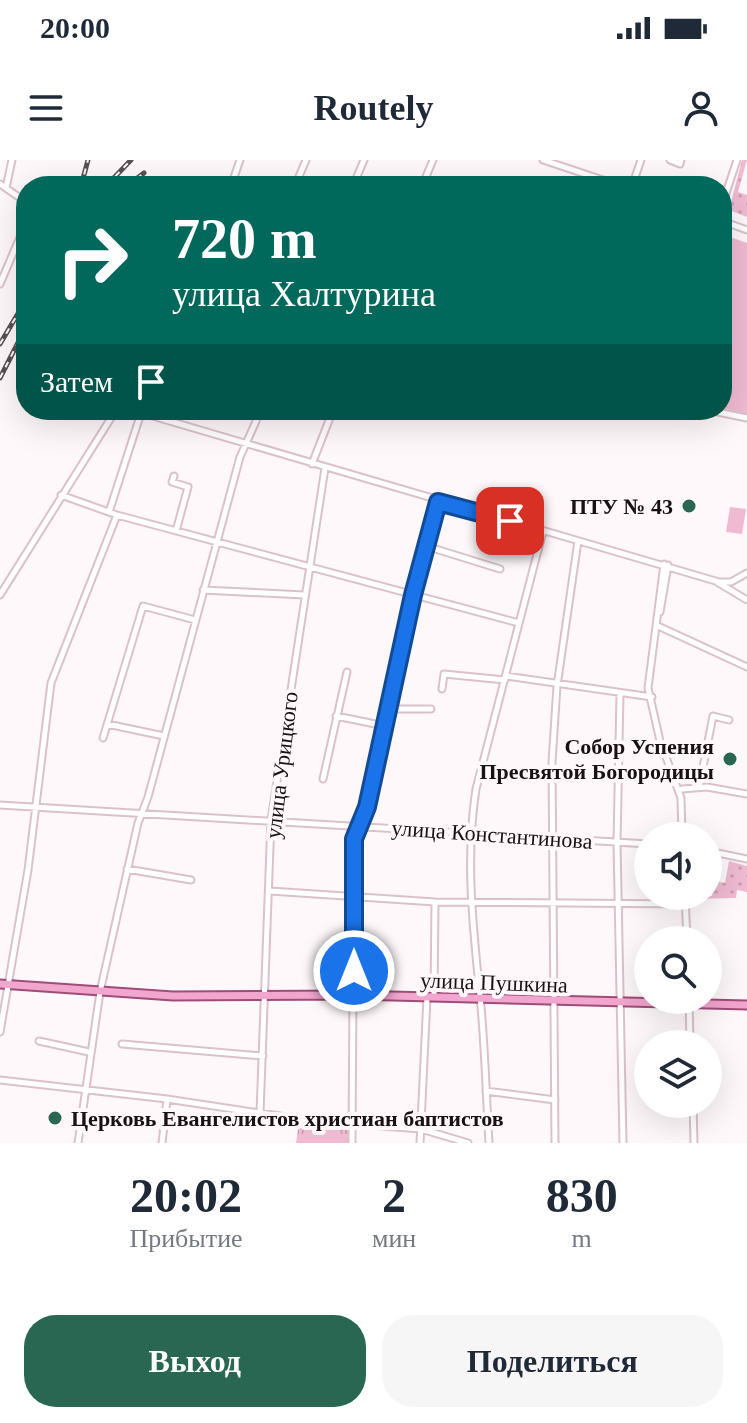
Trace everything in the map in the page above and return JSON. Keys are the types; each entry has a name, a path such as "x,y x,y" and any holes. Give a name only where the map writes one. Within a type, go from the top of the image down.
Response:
{"main road":[{"name":"улица Пушкина","path":"3,984 100,992 353,995 634,1004"},
{"name":"улица Пушкина","path":"722,1004 747,1005"}],"street":[{"path":"6,188 12,160"},
{"path":"543,160 590,176"},
{"path":"565,168 568,160"},
{"path":"670,160 680,164 681,160"},
{"path":"0,184 16,195"},
{"path":"0,284 16,246"},
{"path":"0,595 110,420"},
{"path":"109,512 139,420"},
{"path":"164,420 438,502 666,565 713,580 747,600"},
{"path":"78,1143 89,1052 127,869 215,542 257,420"},
{"path":"312,464 329,420"},
{"name":"улица Урицкого","path":"260,1113 271,820 325,468"},
{"path":"174,476 172,482 188,487 176,531"},
{"path":"61,495 117,515 519,623"},
{"path":"352,1143 354,839 385,726 413,595 438,502"},
{"path":"0,1032 3,984 36,808 51,683 117,515"},
{"path":"489,1143 470,903 469,833 476,789 543,531"},
{"path":"555,1143 550,903 552,762 557,686 578,541"},
{"path":"426,546 500,569"},
{"path":"666,565 650,675 651,697 664,744 682,789 683,822"},
{"path":"666,565 648,672 660,741 681,798 682,822"},
{"path":"713,580 735,580 747,573"},
{"path":"203,590 304,595"},
{"path":"103,738 143,606 195,620"},
{"path":"658,626 747,667"},
{"path":"323,779 347,672"},
{"path":"442,689 444,674 506,678 651,697"},
{"path":"620,694 617,842 623,1143"},
{"path":"389,709 431,709"},
{"path":"336,716 385,726"},
{"path":"699,787 713,716 729,720"},
{"path":"107,724 164,736"},
{"path":"682,789 699,787 747,794"},
{"name":"улица Константинова","path":"0,805 634,843"},
{"path":"722,854 747,859"},
{"path":"127,869 191,880"},
{"path":"270,891 435,902 634,903"},
{"path":"420,1143 435,902"},
{"path":"39,1041 89,1052"},
{"path":"122,1044 263,1056"},
{"path":"0,1080 351,1124 421,1129 468,1143"},
{"path":"486,1091 555,1100"},
{"path":"162,1143 167,1099"},
{"path":"693,1118 694,1143"}],"green space":[{"path":"742,160 747,160 738,192 747,195 747,217 732,211 732,198"},
{"path":"732,238 747,243 747,414 732,410"},
{"path":"730,507 746,509 742,534 726,532"},
{"path":"729,861 747,866 747,892 737,890 736,898 722,898 722,882 725,883"},
{"path":"299,1123 350,1127 350,1143 296,1143"}],"railway":[{"path":"84,176 88,160"},
{"path":"116,176 131,160"},
{"path":"140,176 144,173"},
{"path":"0,344 16,317"},
{"path":"0,378 16,347"}],"place":[{"name":"ПТУ № 43","path":"689,506"},
{"name":"Собор Успения Пресвятой Богородицы","path":"730,759"},
{"name":"Церковь Евангелистов христиан баптистов","path":"55,1118"}],"route":[{"path":"354,971 354,839 367,807 413,595 438,502 510,521"}]}
